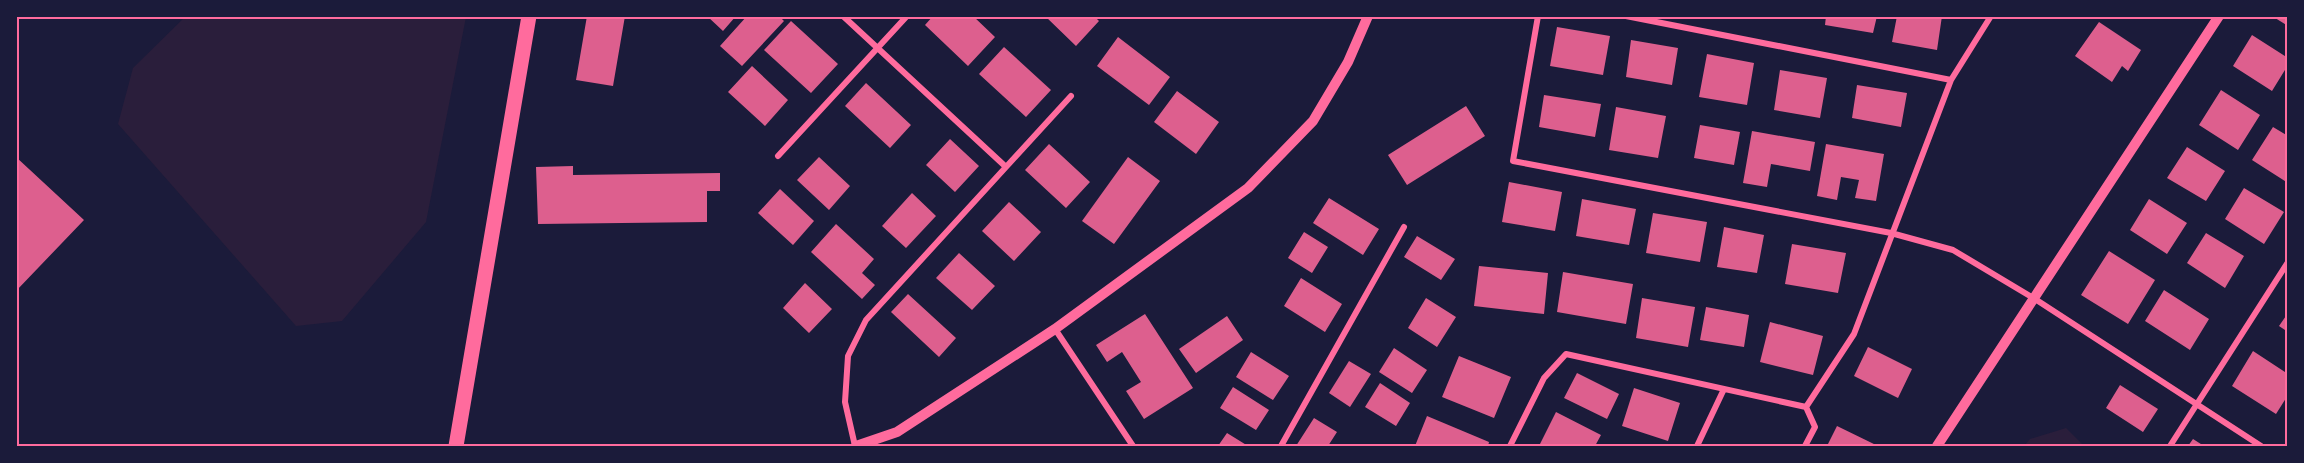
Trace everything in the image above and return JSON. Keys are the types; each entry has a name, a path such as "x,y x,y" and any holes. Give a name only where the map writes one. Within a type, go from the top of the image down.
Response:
{"main road":[{"path":"456,447 529,16"}],"street":[{"path":"843,16 1006,167"},
{"path":"778,156 907,16"},
{"path":"1071,96 866,320 848,356 844,402 856,447 897,432 1055,329 1248,188 1313,121 1348,62 1368,16"},
{"path":"1538,16 1513,161 1891,233 1953,250 2035,298 2261,447"},
{"path":"1626,16 1951,80"},
{"path":"1806,407 1854,334 1951,80 1991,16"},
{"path":"1937,447 2219,16"},
{"path":"1281,447 1404,227"},
{"path":"2170,447 2286,266"},
{"path":"1055,329 1133,447"},
{"path":"1510,447 1544,378 1566,354 1806,407"},
{"path":"1697,447 1724,389"},
{"path":"1805,447 1815,427 1806,407"}],"shaded area":[{"path":"186,16 466,17 426,222 342,321 296,326 118,124 133,68"},
{"path":"2066,428 2084,446 2024,446 2030,439"}],"building":[{"path":"587,16 625,16 613,86 576,80"},
{"path":"707,16 736,16 723,31"},
{"path":"747,16 779,16 784,21 742,66 720,46"},
{"path":"933,16 973,16 995,37 968,66 925,25"},
{"path":"1045,16 1094,16 1099,21 1076,46"},
{"path":"1826,16 1877,16 1873,33 1825,25"},
{"path":"1897,16 1942,16 1937,50 1892,42"},
{"path":"2272,16 2288,16 2288,26"},
{"path":"791,21 838,64 811,93 764,50"},
{"path":"2099,22 2141,50 2128,71 2122,66 2112,82 2075,56"},
{"path":"1557,27 1610,36 1603,75 1550,66"},
{"path":"2252,35 2288,58 2288,65 2272,91 2233,66"},
{"path":"1118,37 1170,77 1149,105 1097,66"},
{"path":"1631,40 1678,48 1672,85 1626,77"},
{"path":"1004,47 1051,90 1026,117 979,74"},
{"path":"1707,54 1754,63 1747,105 1699,97"},
{"path":"752,66 788,100 765,126 728,92"},
{"path":"1780,70 1827,78 1820,118 1774,110"},
{"path":"866,83 911,125 890,148 845,106"},
{"path":"1857,85 1907,93 1901,127 1852,118"},
{"path":"2221,90 2260,115 2238,150 2199,125"},
{"path":"1177,91 1219,122 1196,154 1154,122"},
{"path":"1544,95 1601,104 1595,137 1539,127"},
{"path":"1466,106 1485,136 1407,185 1388,155"},
{"path":"1616,107 1666,116 1658,158 1609,150"},
{"path":"1700,125 1740,132 1734,165 1694,158"},
{"path":"2273,127 2288,136 2288,183 2252,160"},
{"path":"1752,131 1815,142 1810,171 1771,164 1767,187 1743,183"},
{"path":"950,139 979,166 955,192 926,165"},
{"path":"1049,144 1090,182 1066,208 1025,170"},
{"path":"1826,144 1884,154 1876,201 1855,198 1859,180 1841,177 1837,200 1817,196"},
{"path":"2187,147 2225,171 2206,201 2167,178"},
{"path":"16,157 84,220 16,291"},
{"path":"819,157 850,186 829,210 797,180"},
{"path":"1128,157 1160,181 1114,244 1082,221"},
{"path":"573,166 573,175 720,173 720,191 707,191 707,222 538,224 536,167"},
{"path":"1509,182 1562,192 1555,231 1502,222"},
{"path":"2244,188 2284,212 2264,244 2225,219"},
{"path":"780,189 814,221 793,245 758,213"},
{"path":"912,193 936,216 906,248 882,226"},
{"path":"1329,198 1379,229 1363,255 1313,223"},
{"path":"1582,199 1636,209 1629,245 1576,236"},
{"path":"2149,199 2187,223 2167,254 2130,230"},
{"path":"1009,202 1041,232 1014,261 982,231"},
{"path":"1653,213 1707,222 1700,262 1646,253"},
{"path":"836,224 874,259 862,273 875,285 862,299 811,252"},
{"path":"1724,227 1764,235 1757,273 1717,267"},
{"path":"1304,232 1328,247 1312,273 1288,258"},
{"path":"2206,233 2244,256 2225,288 2187,263"},
{"path":"1417,236 1455,259 1441,280 1404,257"},
{"path":"1792,244 1846,253 1838,293 1785,284"},
{"path":"2109,251 2155,280 2128,324 2081,295"},
{"path":"959,253 995,286 972,310 936,278"},
{"path":"1479,266 1548,273 1544,314 1474,306"},
{"path":"1563,272 1633,284 1626,324 1557,312"},
{"path":"1301,278 1342,304 1325,332 1284,306"},
{"path":"805,283 832,309 809,333 783,308"},
{"path":"2164,290 2209,319 2190,350 2145,321"},
{"path":"908,294 956,338 939,357 891,312"},
{"path":"1426,298 1456,317 1437,347 1408,328"},
{"path":"1642,298 1695,307 1688,347 1636,338"},
{"path":"1706,307 1749,315 1744,347 1700,340"},
{"path":"2288,313 2288,332 2279,326"},
{"path":"1145,314 1193,388 1144,419 1126,391 1141,382 1122,352 1107,362 1096,345"},
{"path":"1227,316 1243,340 1196,373 1179,349"},
{"path":"1770,322 1823,336 1813,375 1760,362"},
{"path":"1868,347 1912,369 1898,398 1854,376"},
{"path":"1394,348 1427,370 1412,393 1379,372"},
{"path":"2253,351 2288,374 2288,395 2276,414 2232,386"},
{"path":"1251,352 1289,376 1273,400 1236,377"},
{"path":"1459,356 1511,377 1494,418 1442,397"},
{"path":"1349,361 1371,374 1350,407 1329,393"},
{"path":"1577,373 1619,394 1607,419 1564,398"},
{"path":"1380,383 1410,403 1396,426 1365,407"},
{"path":"2120,385 2158,409 2143,432 2106,408"},
{"path":"1233,387 1269,410 1256,430 1220,408"},
{"path":"1634,388 1680,403 1668,441 1622,426"},
{"path":"1556,412 1601,435 1595,446 1539,446"},
{"path":"1427,416 1489,442 1488,446 1415,446"},
{"path":"1314,418 1337,432 1328,446 1296,446"},
{"path":"1837,426 1878,446 1827,446"},
{"path":"1227,433 1248,446 1218,446"},
{"path":"2193,439 2204,446 2188,446"}]}
